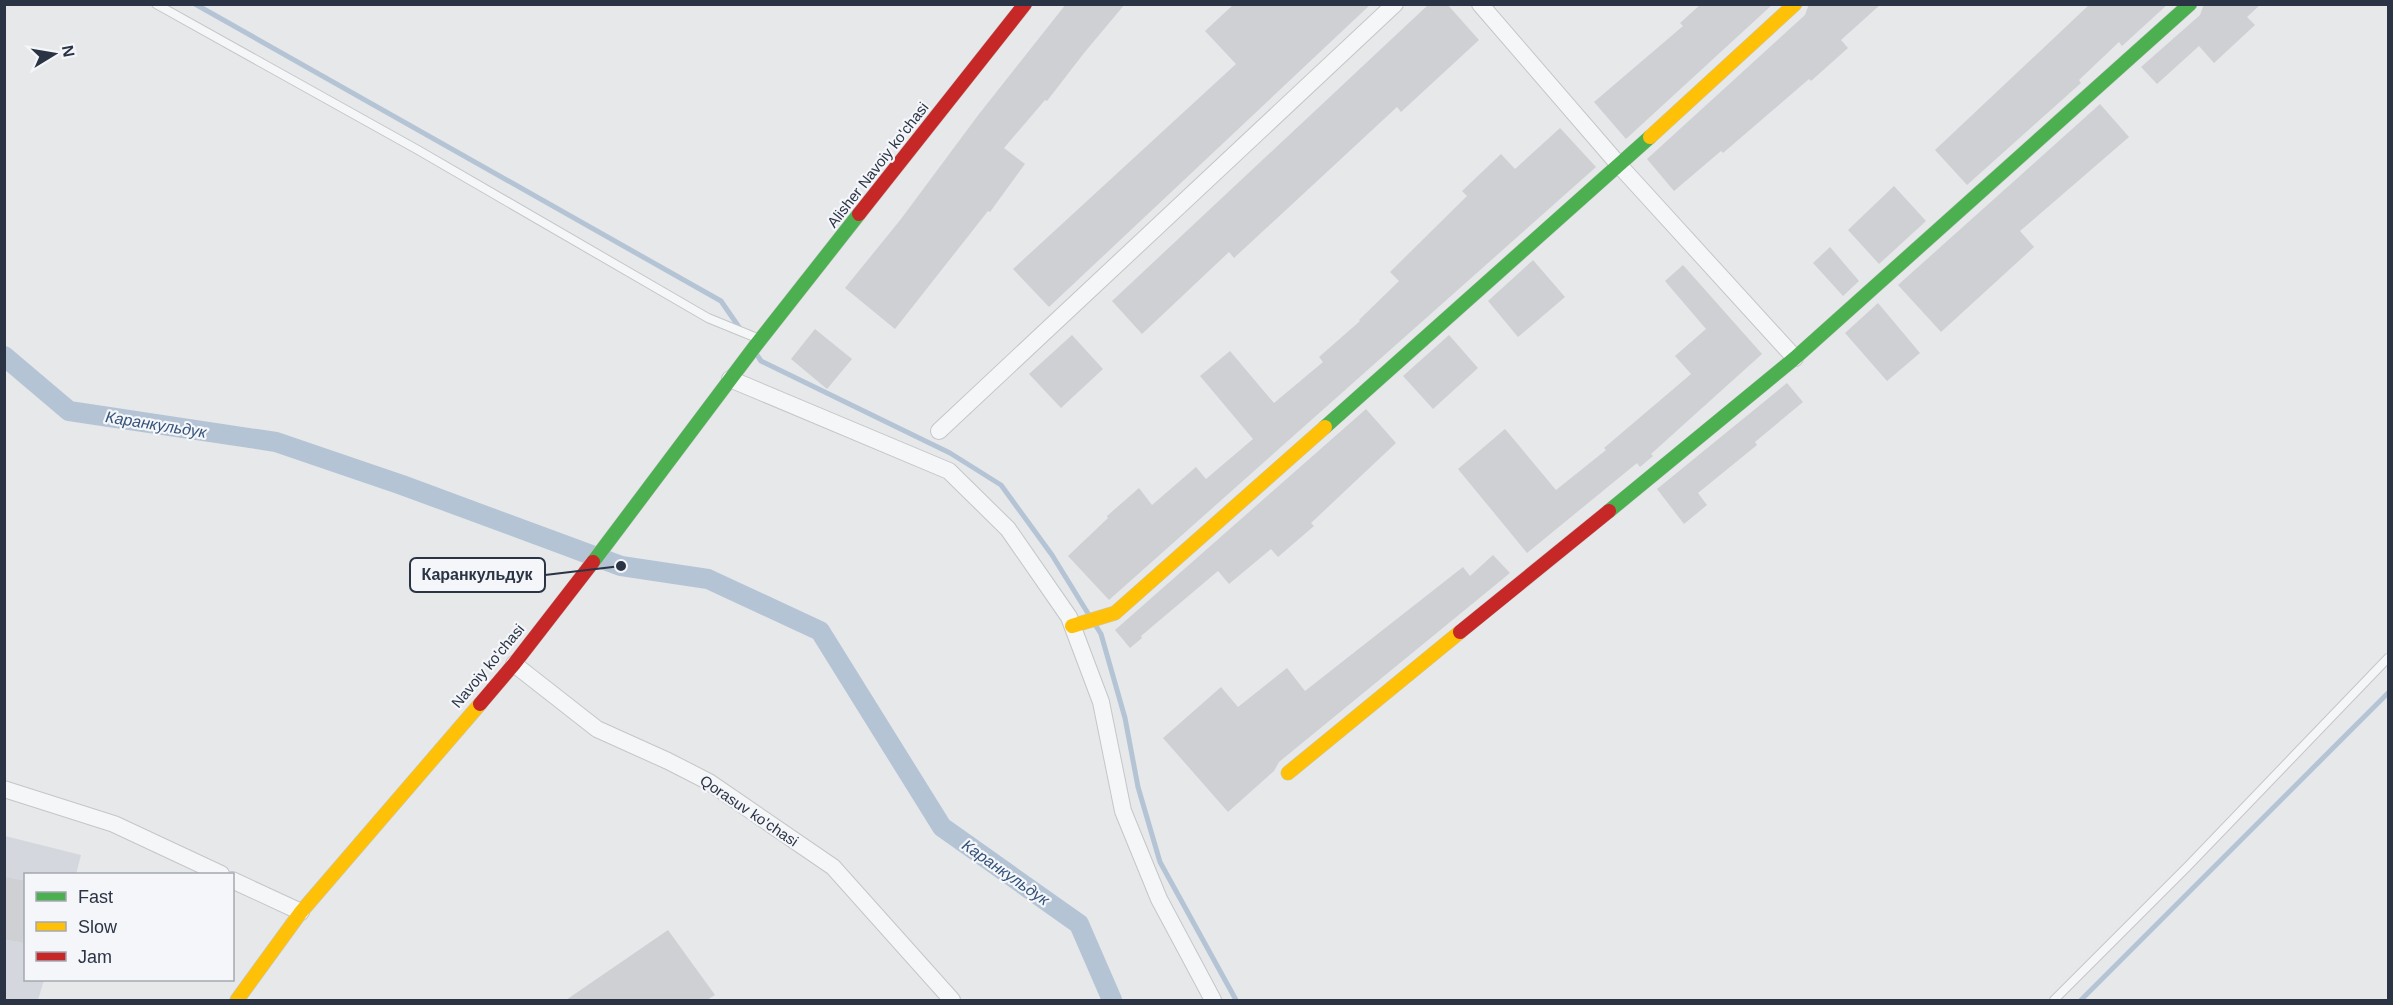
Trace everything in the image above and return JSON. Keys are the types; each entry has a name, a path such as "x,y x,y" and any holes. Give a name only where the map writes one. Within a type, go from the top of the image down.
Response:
{"street":[{"name":"Alisher Navoiy ko'chasi","path":"758,343 1025,4"},
{"path":"939,431 1395,4"},
{"path":"1480,4 1619,165 1795,358"},
{"path":"1072,626 1115,612 1619,165 1795,4"},
{"path":"1288,773 1795,358 2190,4"},
{"name":"Navoiy ko'chasi","path":"237,1000 301,912 514,664 758,343"},
{"path":"730,379 949,471 1008,529 1069,617 1101,702 1123,811 1159,899 1213,1000"},
{"name":"Qorasuv ko'chasi","path":"514,664 597,729 668,760 708,782 834,867 952,1000"},
{"path":"4,789 114,824 219,873"},
{"path":"234,881 301,912"}],"lane":[{"path":"156,4 418,150 708,318 758,343"},
{"path":"2054,1000 2188,866 2388,658"}],"shaded area":[{"path":"5,836 81,855 76,873 24,873 24,981 44,981 38,1000 5,1000"}],"building":[{"path":"1066,4 1125,4 1047,101 1045,100 1004,148 1025,164 990,212 988,211 895,329 845,288 901,219 979,114"},
{"path":"1234,4 1371,4 1049,307 1013,269 1236,64 1205,31"},
{"path":"1429,4 1447,4 1479,40 1401,112 1397,107 1234,258 1229,252 1142,334 1112,301"},
{"path":"1701,4 1773,4 1626,139 1594,102 1683,26 1680,23"},
{"path":"1809,4 1881,4 1841,40 1848,48 1811,81 1809,79 1723,153 1721,151 1674,191 1647,159 1805,15"},
{"path":"2090,4 2168,4 2122,46 2119,42 2079,80 2081,83 1967,185 1935,150"},
{"path":"2204,4 2261,4 2247,17 2255,25 2214,63 2199,46 2157,84 2141,67 2200,15"},
{"path":"2100,104 2129,137 2020,231 2034,247 1941,332 1898,285"},
{"path":"1560,128 1596,167 1109,600 1068,556 1108,518 1107,516 1139,488 1152,505 1196,467 1206,479 1253,439 1200,376 1230,351 1274,403 1323,362 1319,357 1360,321 1399,281 1390,272 1467,196 1462,191 1501,154 1515,169"},
{"path":"1894,186 1926,221 1879,264 1848,230"},
{"path":"1830,247 1859,281 1843,296 1813,263"},
{"path":"1533,260 1565,297 1518,337 1488,301"},
{"path":"1683,265 1762,354 1651,454 1653,456 1640,467 1637,463 1527,553 1458,469 1505,429 1556,490 1606,450 1604,448 1691,374 1675,356 1706,329 1665,281"},
{"path":"1878,303 1920,353 1887,381 1845,333"},
{"path":"815,329 852,359 827,389 791,359"},
{"path":"1072,335 1103,369 1061,408 1029,374"},
{"path":"1449,335 1478,368 1433,409 1403,376"},
{"path":"1787,383 1803,402 1755,442 1757,445 1698,493 1707,505 1684,524 1657,489"},
{"path":"1366,409 1396,443 1311,523 1314,526 1278,557 1271,549 1229,584 1218,571 1130,648 1115,630"},
{"path":"1493,555 1510,573 1279,762 1274,771 1228,812 1163,738 1221,687 1238,707 1287,668 1305,691 1463,567 1470,576"},
{"path":"4,877 24,881 24,943 4,939"},
{"path":"668,930 715,995 707,1000 566,1000"}],"waterway":[{"path":"195,4 721,301 741,330"},
{"path":"757,355 761,361 950,453 1001,485 1052,555 1089,615"},
{"name":"Каранкульдук","path":"4,356 69,411 276,442 402,485 621,566 708,579 820,631 942,827 1079,924 1112,1000"},
{"path":"1096,626 1101,634 1125,718 1138,787 1160,862 1236,1000"},
{"path":"2081,1000 2388,693"}],"traffic: fast":[{"path":"1609,511 1795,358 2190,4"},
{"path":"1325,427 1650,137"},
{"path":"593,562 756,345 859,214"}],"traffic: slow":[{"path":"1650,137 1795,4"},
{"path":"1072,626 1115,613 1325,427"},
{"path":"1288,773 1460,632"},
{"path":"237,1000 301,912 480,704"}],"traffic: jam":[{"path":"859,214 1025,4"},
{"path":"1460,632 1609,511"},
{"path":"480,704 593,562"}],"place":[{"name":"Каранкульдук","path":"621,566"}]}
